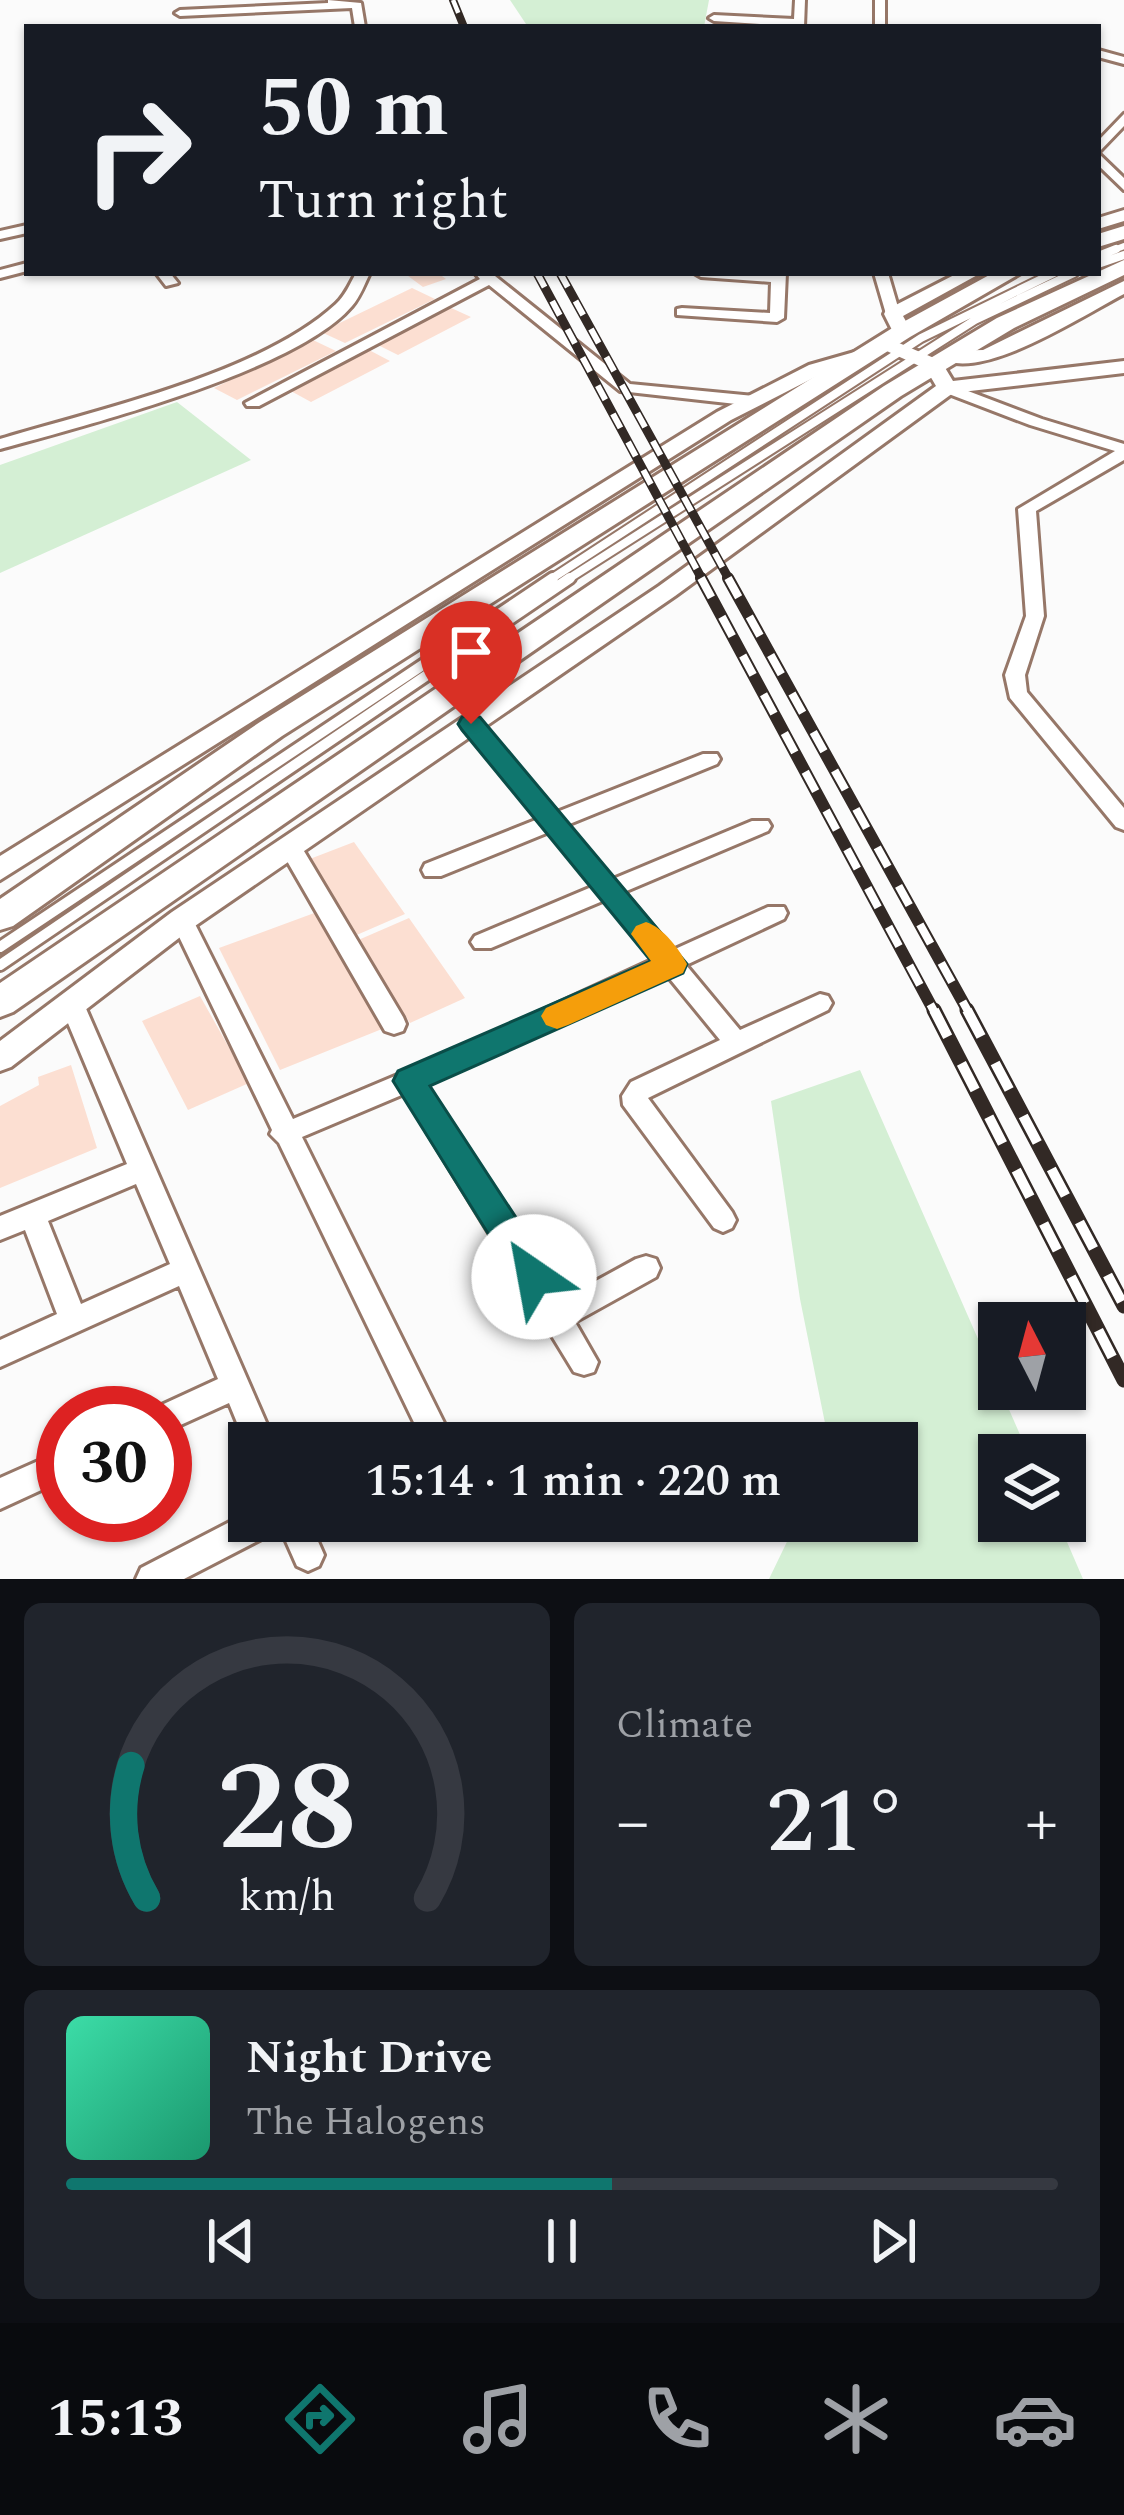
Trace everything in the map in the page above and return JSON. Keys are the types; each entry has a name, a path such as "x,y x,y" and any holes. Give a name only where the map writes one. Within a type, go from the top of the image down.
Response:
{"main road":[{"path":"0,1003 911,352 1006,276"},
{"path":"0,917 271,729 911,352 1101,276"}],"street":[{"path":"172,0 184,24"},
{"path":"180,13 208,6 231,10 334,3 357,5 360,24"},
{"path":"292,8 293,24"},
{"path":"231,10 231,24"},
{"path":"714,19 786,24"},
{"path":"1101,149 1124,118"},
{"path":"1101,157 1124,186"},
{"path":"0,444 237,370 346,306 359,290 362,276"},
{"path":"253,403 486,276 626,388 754,401"},
{"path":"682,312 777,318 779,276"},
{"path":"882,276 911,352 1036,422 1124,451"},
{"path":"0,1058 182,920 667,591 911,352 970,276"},
{"path":"4,863 724,416 816,369 911,352 987,356 1124,287"},
{"path":"911,352 1124,367"},
{"path":"1124,451 1027,509 1035,616 1015,675 1017,693 1124,822"},
{"path":"471,724 737,1043"},
{"path":"434,870 710,759"},
{"path":"483,942 760,826"},
{"path":"290,847 394,1024"},
{"path":"283,1134 776,914"},
{"path":"182,920 283,1134 428,1422"},
{"path":"723,1220 636,1105 635,1096 640,1089 820,1003"},
{"path":"72,1004 251,1422"},
{"path":"410,1081 584,1362"},
{"path":"0,1228 143,1169"},
{"path":"32,1215 74,1321"},
{"path":"559,1316 646,1268"},
{"path":"0,1354 186,1270"},
{"path":"192,1406 235,1386"},
{"path":"0,1494 36,1477"},
{"path":"152,1579 228,1540"},
{"path":"302,1542 308,1555"}],"lane":[{"path":"0,947 516,601 911,352 1016,288 1046,276"},
{"path":"0,965 526,606 911,352 1068,276"}],"green space":[{"path":"510,0 709,0 705,24 526,24"},
{"path":"177,402 251,460 0,573 0,465"},
{"path":"860,1070 978,1339 978,1410 1009,1410 1020,1434 978,1434 978,1542 1067,1542 1083,1579 769,1579 787,1542 918,1542 918,1422 825,1422 800,1299 771,1101"}],"building":[{"path":"408,276 446,279 423,287"},
{"path":"412,288 435,299 345,343 321,332"},
{"path":"449,307 471,317 398,355 376,344"},
{"path":"313,340 336,351 237,400 214,388"},
{"path":"369,350 390,361 311,402 289,390"},
{"path":"354,842 405,914 352,937 302,862"},
{"path":"317,912 382,1029 280,1070 219,948"},
{"path":"409,918 465,998 410,1023 356,941"},
{"path":"200,996 249,1083 188,1110 142,1021"},
{"path":"71,1065 97,1148 0,1188 0,1106 39,1085 38,1077"}],"railway":[{"path":"453,0 463,24"},
{"path":"539,276 703,581"},
{"path":"562,276 730,581"},
{"path":"701,578 935,1013"},
{"path":"728,578 969,1013"},
{"path":"934,1010 1124,1380"},
{"path":"967,1010 1124,1306"}],"slow traffic":[{"path":"557,1016 672,964 646,934"}],"route":[{"path":"471,724 672,964 410,1081 534,1277"}]}
